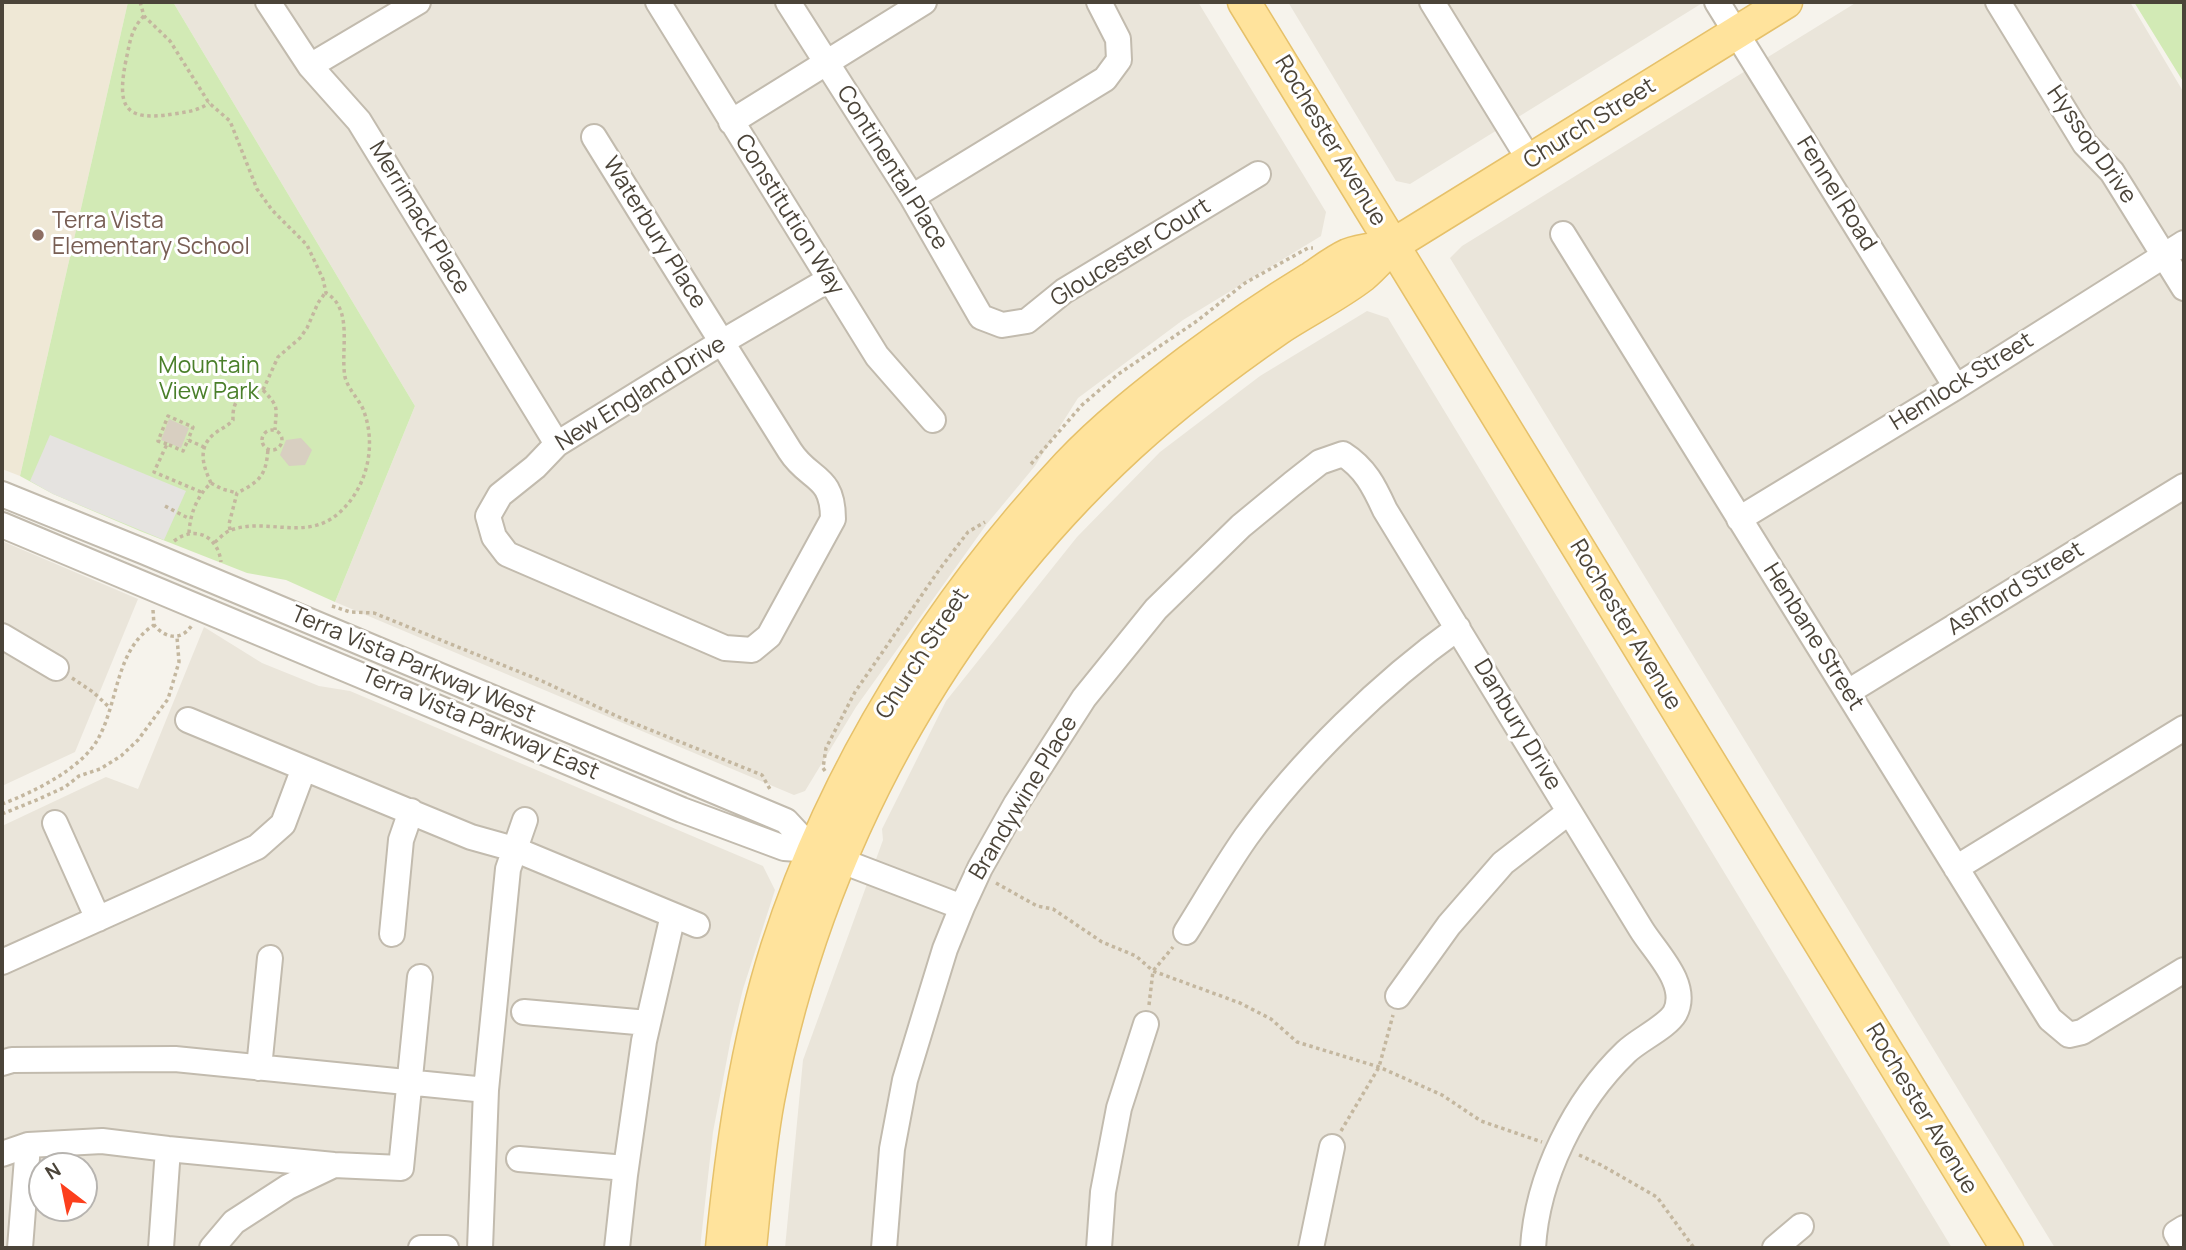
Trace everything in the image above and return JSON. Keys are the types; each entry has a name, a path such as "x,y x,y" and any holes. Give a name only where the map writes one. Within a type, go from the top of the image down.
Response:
{"main road":[{"name":"Rochester Avenue","path":"1244,2 2007,1248"},
{"name":"Church Street","path":"750,1248 768,1100 826,855 850,774 885,709 954,601 1070,463 1161,382 1213,342 1348,255 1393,245 1786,2"},
{"name":"Church Street","path":"722,1248 742,1088 752,1040 777,950 826,855"}],"street":[{"name":"Merrimack Place","path":"268,2 310,66 359,121 557,444"},
{"path":"310,66 418,2"},
{"name":"Constitution Way","path":"658,2 877,356 933,420"},
{"name":"Continental Place","path":"788,2 912,197 981,317 1002,325"},
{"path":"731,122 924,2"},
{"path":"912,197 1105,79 1119,60 1118,38 1099,2"},
{"path":"1432,2 1530,161"},
{"name":"Fennel Road","path":"1717,2 1956,387"},
{"name":"Hyssop Drive","path":"1998,2 2085,144 2112,172 2174,249 2184,288"},
{"name":"Waterbury Place","path":"594,137 793,456 824,483 833,500 833,519 769,636 752,650"},
{"name":"Gloucester Court","path":"1002,325 1027,321 1064,291 1258,174"},
{"name":"Henbane Street","path":"1563,234 2050,1019 2069,1035 2082,1032 2184,970"},
{"name":"Hemlock Street","path":"1739,519 1956,387 2174,249"},
{"name":"New England Drive","path":"752,650 725,648 508,554 494,537 488,516 500,495 535,467 557,444 828,280"},
{"name":"Danbury Drive","path":"1343,454 1357,463 1369,476 1385,510 1649,942 1671,972 1678,989 1678,1003 1674,1015 1631,1047 1606,1071 1586,1098 1560,1147"},
{"name":"Brandywine Place","path":"884,1248 892,1149 905,1080 962,907 980,867 1016,803 1084,698 1156,609 1241,526 1320,462 1343,454"},
{"name":"Ashford Street","path":"1848,692 2184,486"},
{"name":"Terra Vista Parkway West","path":"2,494 786,821 826,855"},
{"name":"Terra Vista Parkway East","path":"2,525 682,810 784,848 826,855 962,907"},
{"path":"1186,932 1246,837 1311,758 1416,658 1458,628"},
{"path":"2,636 56,667"},
{"path":"188,720 471,837 514,849 697,925"},
{"path":"1956,868 2184,728"},
{"path":"2,962 257,847 283,824 304,768"},
{"path":"392,934 401,840 411,811"},
{"path":"1398,996 1449,925 1503,863 1569,812"},
{"path":"480,1248 486,1090 507,877 525,820"},
{"path":"55,823 98,919"},
{"path":"618,1248 626,1168 648,1023 673,915"},
{"path":"259,1068 270,958"},
{"path":"2,1154 28,1144 102,1141 334,1165 401,1168 419,977"},
{"path":"524,1012 648,1023"},
{"path":"1099,1248 1103,1192 1119,1108 1146,1024"},
{"path":"2,1063 12,1060 175,1059 486,1090"},
{"path":"20,1248 28,1144"},
{"path":"1311,1248 1332,1147"},
{"path":"1533,1248 1540,1199 1560,1147"},
{"path":"161,1248 168,1149"},
{"path":"519,1159 626,1168"},
{"path":"212,1248 234,1222 289,1187 334,1165"},
{"path":"1775,1248 1801,1226"},
{"path":"421,1248 446,1248"}],"path":[{"path":"140,2 144,16 170,41 209,103 222,112 235,128 257,189 268,205 307,245 323,279 326,293 333,297 345,321 343,360 346,380 363,408 367,427 370,449 364,477 340,513 303,529 265,527 230,530 214,543"},
{"path":"144,16 132,31 121,87 128,109 138,116 151,117 201,109 209,103"},
{"path":"263,390 278,357 300,338 326,293"},
{"path":"237,493 211,482 202,459 204,447 212,435 233,420 232,409 239,396 251,390 263,390 272,400 278,412 275,430"},
{"path":"168,416 193,427 183,451 167,444 158,441 168,416"},
{"path":"268,449 278,448 282,443 282,437 275,430"},
{"path":"268,449 262,438 266,432 275,430"},
{"path":"188,440 204,447"},
{"path":"167,444 153,472 201,492"},
{"path":"230,530 237,493 264,474 268,449"},
{"path":"189,533 190,519 201,492 211,482"},
{"path":"165,506 190,519"},
{"path":"828,776 822,768 826,748 855,692 968,531 993,517"},
{"path":"170,545 189,533 199,533 219,550 220,566"},
{"path":"323,603 350,612 373,613 542,681 621,718 762,775 772,794"},
{"path":"155,604 152,619 163,634 177,637 190,629 193,622"},
{"path":"2,804 20,797 75,766 91,750 99,738 129,653 138,638 154,625"},
{"path":"2,814 65,787 79,776 100,769 121,756 138,740 168,699 179,662 177,637"},
{"path":"56,667 93,692 110,708"},
{"path":"75,766 79,776"},
{"path":"996,883 1037,906 1053,909 1085,933 1136,956 1153,971 1240,1003 1271,1020 1297,1041 1378,1067 1442,1095 1480,1121 1534,1141 1560,1147 1601,1165 1657,1197 1694,1248"},
{"path":"1146,1024 1153,971 1186,932"},
{"path":"1332,1147 1378,1067 1398,996"}],"shaded area":[{"name":"Terra Vista Elementary School","path":"2,2 128,2 20,476 2,469"},
{"path":"173,2 1198,2 1326,212 1321,236 1183,320 1078,398 1035,466 986,525 856,707 805,791 794,795 335,602 415,406"},
{"path":"1288,2 1704,2 1410,184 1396,181"},
{"path":"1857,2 2130,2 2184,93 2184,1248 2055,1248 1450,258 1462,246"},
{"path":"1367,311 1388,318 1952,1248 785,1248 803,1060 883,840 882,829 946,701 1077,537 1160,452 1260,376"},
{"path":"50,435 186,491 164,540 53,494 30,481"},
{"path":"2,541 138,599 75,752 2,786"},
{"path":"204,627 262,663 319,686 350,691 763,866 775,890 743,989 731,1038 713,1132 700,1248 2,1248 2,826 106,777 138,789"}],"green space":[{"name":"Mountain View Park","path":"128,2 173,2 415,406 335,602 286,580 247,573 140,531 53,494 20,476"},
{"path":"2134,2 2184,2 2184,83"}],"building":[{"path":"169,419 189,428 181,448 161,440"},
{"path":"301,438 312,450 305,465 289,466 280,455 286,440"}],"place":[{"name":"Terra Vista Elementary School","path":"38,235"}]}
